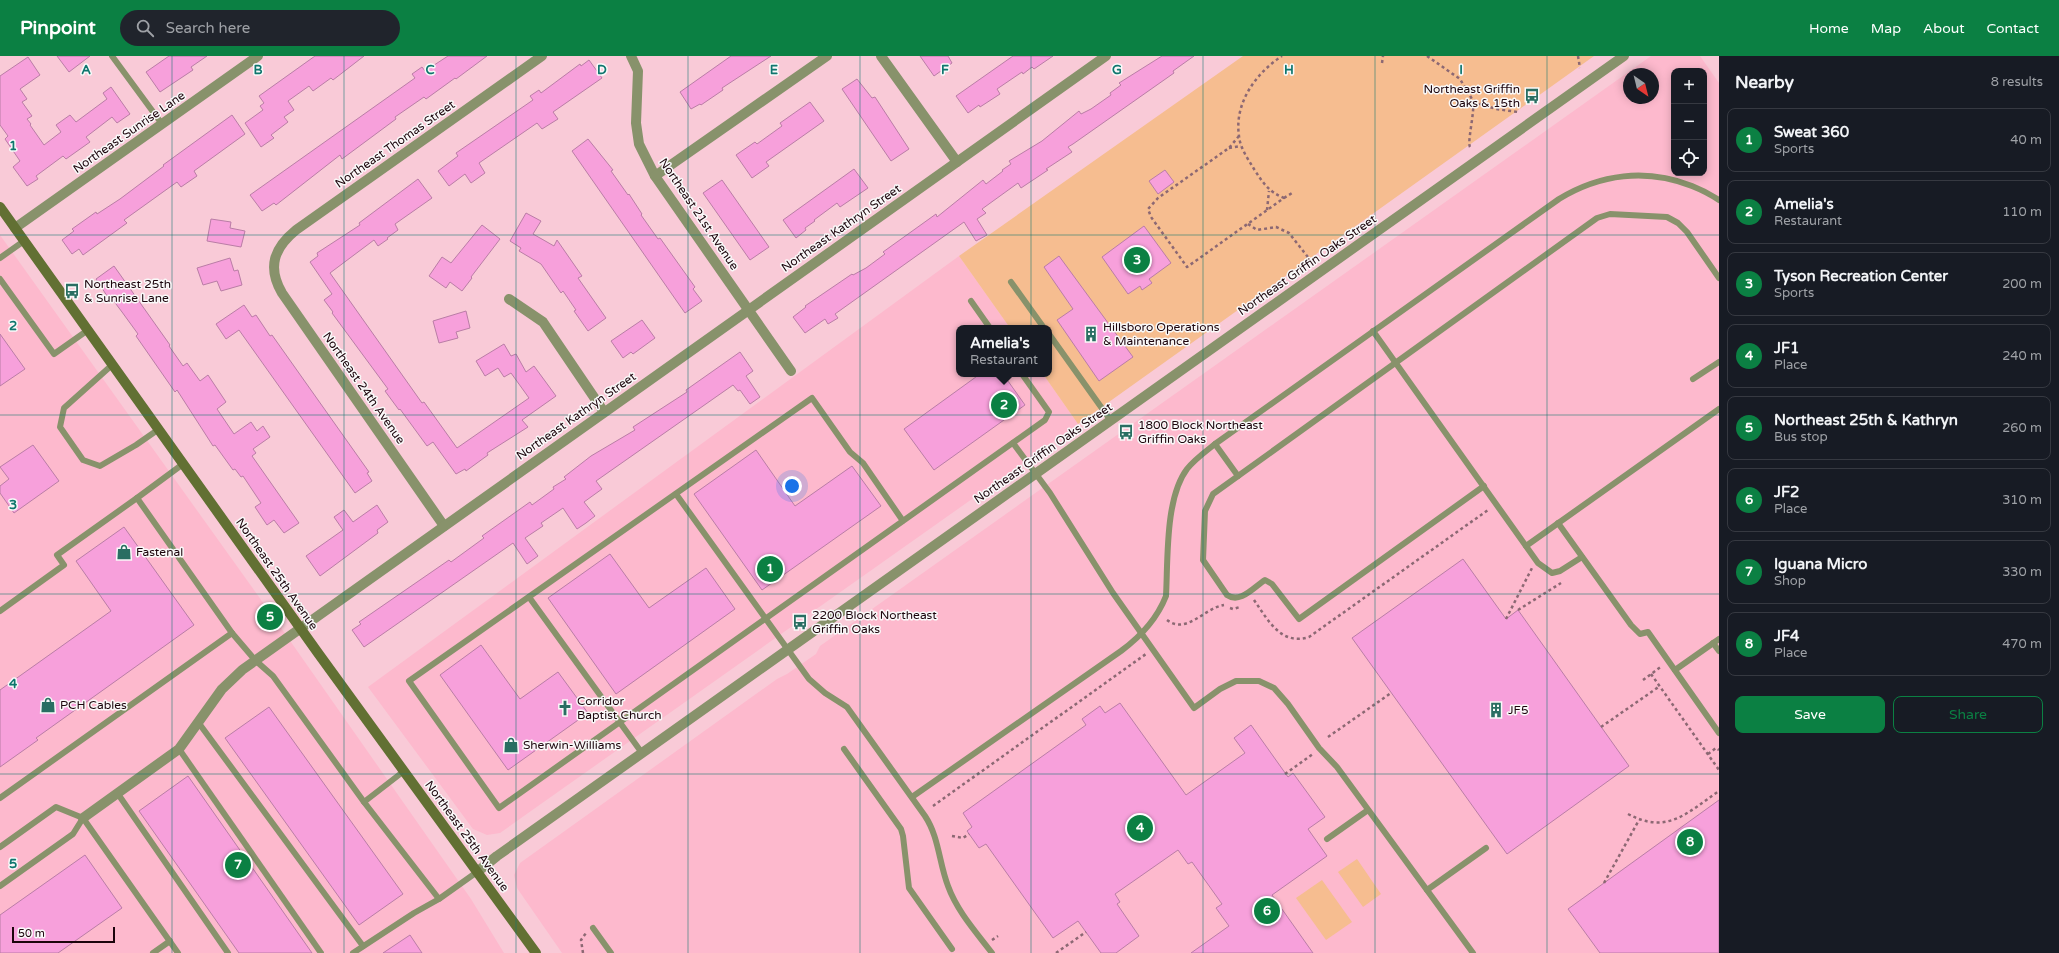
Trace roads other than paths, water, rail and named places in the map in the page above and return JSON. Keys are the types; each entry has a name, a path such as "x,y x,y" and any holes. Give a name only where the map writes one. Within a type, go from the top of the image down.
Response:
{"main road":[{"name":"Northeast 25th Avenue","path":"0,207 300,628 536,953"}],"street":[{"name":"Northeast Sunrise Lane","path":"15,228 258,56"},
{"name":"Northeast Thomas Street","path":"274,261 277,250 284,239 542,56"},
{"name":"Northeast 21st Avenue","path":"631,56 638,71 636,123 639,144 655,176 791,371"},
{"path":"655,176 827,56"},
{"path":"881,56 956,162"},
{"name":"Northeast Kathryn Street","path":"83,818 179,749 222,689 256,660 1106,56"},
{"name":"Northeast Griffin Oaks Street","path":"477,872 788,649 1624,56"},
{"name":"Northeast 24th Avenue","path":"274,261 275,276 282,293 444,526"},
{"path":"509,299 543,322 604,412"}],"lane":[{"path":"112,56 162,124"},
{"path":"912,798 1121,651 1141,634 1161,608 1166,596 1171,516 1176,492 1187,469 1215,444 1558,199 1577,188 1618,176 1652,176 1682,183 1711,194 1719,200"},
{"path":"1484,486 1299,618 1272,584 1265,580 1239,599 1233,599 1227,595 1203,560 1205,511 1213,494 1597,218 1610,214 1667,217 1678,223 1687,232 1719,278"},
{"path":"0,258 24,241"},
{"path":"0,279 54,354 88,330"},
{"path":"1011,282 1042,325"},
{"path":"971,301 988,325"},
{"path":"1373,331 1538,563 1552,573 1560,572 1582,557"},
{"path":"1052,338 1111,421"},
{"path":"1693,379 1719,362"},
{"path":"112,365 64,408 60,427 83,460 100,466 136,445 158,429"},
{"path":"903,521 863,463 850,452 812,398 409,681 499,808 619,722 903,521 1045,420 1049,412 1024,377"},
{"path":"1526,546 1719,409"},
{"path":"1013,443 1050,493 1113,594 1194,708 1220,689 1236,681 1259,681 1274,688 1288,704 1319,748 1337,767 1473,953"},
{"path":"1215,444 1238,476"},
{"path":"0,611 64,565 57,555 183,464"},
{"path":"676,494 764,619 815,686 847,707 930,824 947,886 957,905 992,953"},
{"path":"137,498 232,633 256,660 273,676 364,802 439,899"},
{"path":"1558,523 1636,632 1640,634 1648,632 1719,732"},
{"path":"529,597 642,753"},
{"path":"0,798 232,633"},
{"path":"1675,670 1719,639"},
{"path":"1713,643 1719,651"},
{"path":"198,722 363,946"},
{"path":"179,749 321,953"},
{"path":"844,749 901,828 909,888 952,949"},
{"path":"364,802 404,771"},
{"path":"118,794 228,953"},
{"path":"0,847 56,807 83,818 178,953"},
{"path":"1327,840 1368,810"},
{"path":"0,886 73,834 83,818"},
{"path":"1427,890 1486,848"},
{"path":"353,953 414,913 439,899 477,872"},
{"path":"593,928 611,953"},
{"path":"153,953 170,941"}],"place":[{"name":"Northeast Griffin Oaks & 15th","path":"1532,96"},
{"name":"Tyson Recreation Center","path":"1137,260"},
{"name":"Northeast 25th & Sunrise Lane","path":"72,291"},
{"name":"Hillsboro Operations & Maintenance","path":"1091,334"},
{"name":"Amelia's","path":"1004,405"},
{"name":"1800 Block Northeast Griffin Oaks","path":"1126,432"},
{"name":"Fastenal","path":"124,552"},
{"name":"Sweat 360","path":"770,569"},
{"name":"Northeast 25th & Kathryn","path":"270,617"},
{"name":"2200 Block Northeast Griffin Oaks","path":"800,622"},
{"name":"PCH Cables","path":"48,705"},
{"name":"Corridor Baptist Church","path":"565,708"},
{"name":"JF5","path":"1496,710"},
{"name":"Sherwin-Williams","path":"511,745"},
{"name":"JF1","path":"1140,828"},
{"name":"JF4","path":"1690,842"},
{"name":"Iguana Micro","path":"238,865"},
{"name":"JF2","path":"1267,911"}]}
